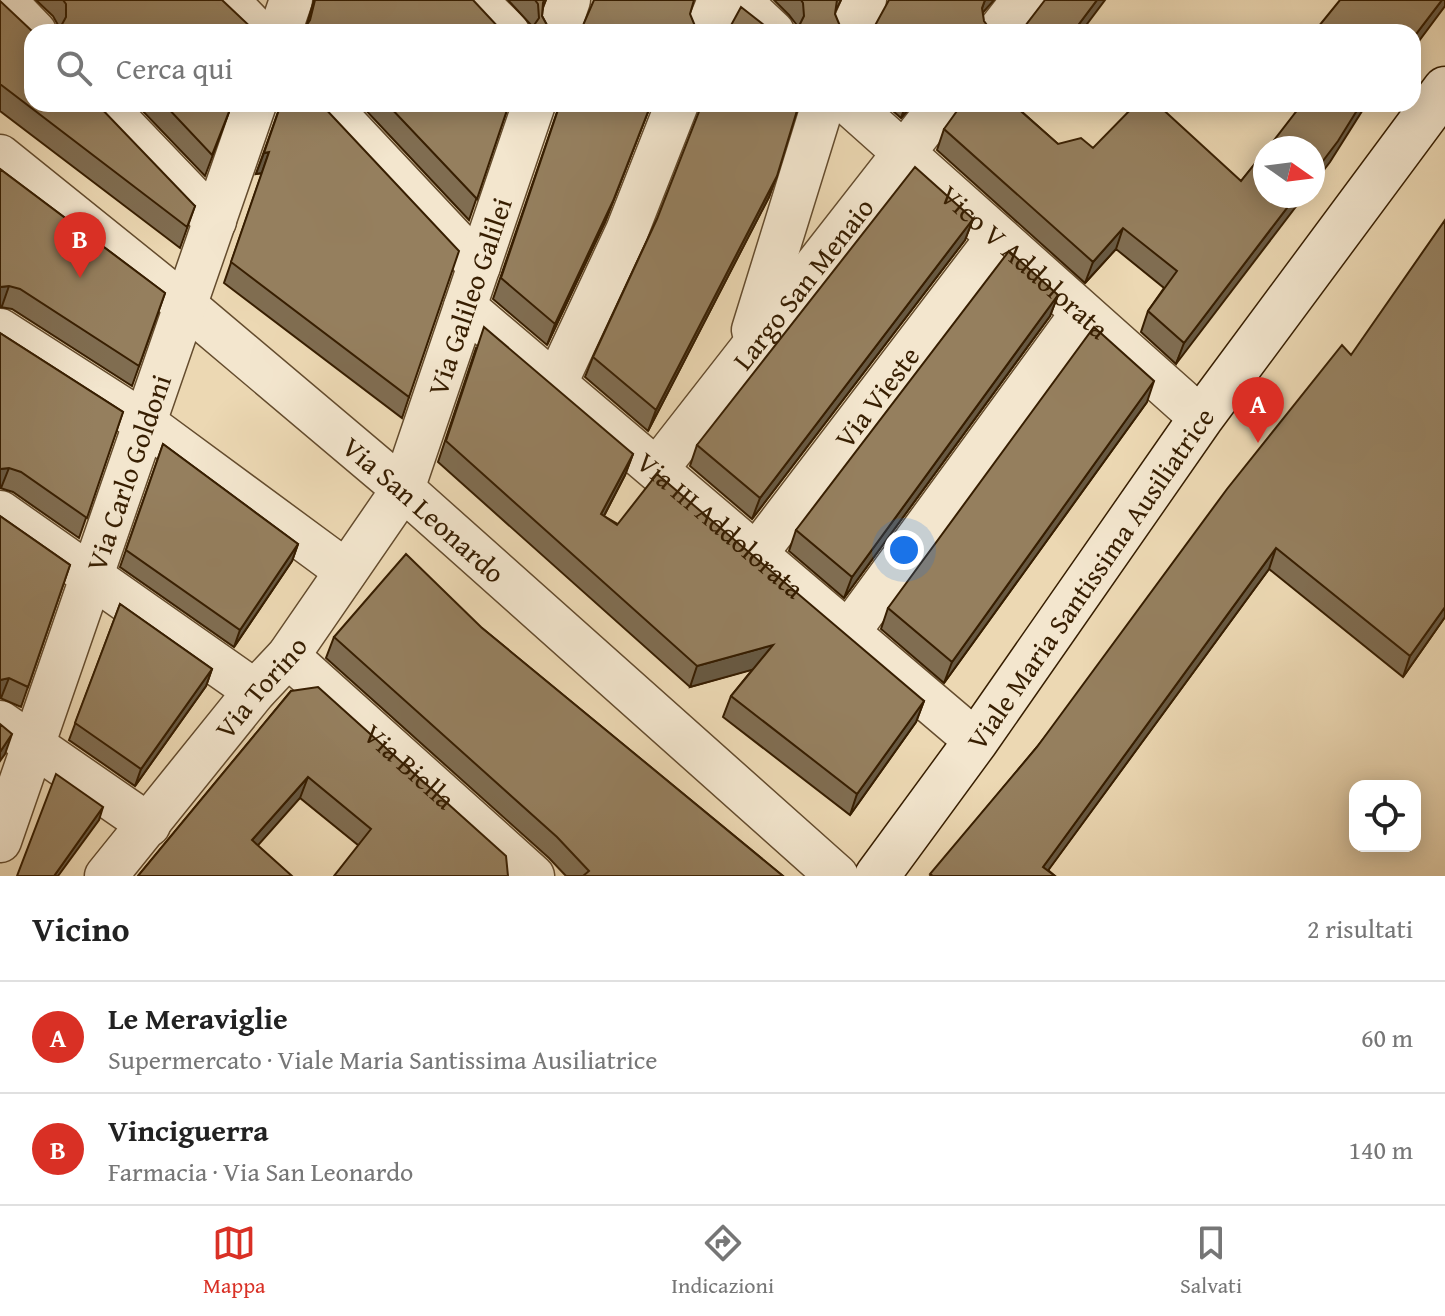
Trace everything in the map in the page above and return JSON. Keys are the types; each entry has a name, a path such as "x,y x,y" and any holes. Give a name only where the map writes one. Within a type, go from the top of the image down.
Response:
{"main road":[{"name":"Viale Maria Santissima Ausiliatrice","path":"877,876 976,741 1201,418 1445,89"}],"street":[{"path":"4,0 27,24"},
{"path":"227,0 250,24"},
{"path":"283,24 291,0"},
{"path":"475,0 500,24"},
{"path":"561,24 569,0"},
{"path":"709,24 719,0"},
{"path":"739,0 764,24"},
{"path":"854,24 865,0"},
{"path":"1004,24 1023,0"},
{"path":"111,112 215,221"},
{"name":"Via Carlo Goldoni","path":"0,841 16,734 92,576 252,112"},
{"path":"335,112 479,266"},
{"name":"Via Galileo Galilei","path":"403,489 531,112"},
{"path":"556,383 627,231 674,112"},
{"name":"Largo San Menaio","path":"746,355 821,112"},
{"name":"Vico V Addolorata","path":"858,112 1201,418"},
{"name":"Largo San Menaio","path":"746,355 936,112"},
{"name":"Via San Leonardo","path":"0,156 185,305 403,489 837,876"},
{"name":"Via Vieste","path":"756,554 997,238"},
{"name":"Via III Addolorata","path":"465,307 976,741"},
{"path":"848,633 1082,313"},
{"path":"0,330 145,423 346,571"},
{"path":"657,469 746,355"},
{"name":"Via Torino","path":"106,876 255,691 288,656 403,489"},
{"path":"0,512 255,691"},
{"name":"Via Biella","path":"288,656 533,876"},
{"path":"16,734 149,825"}],"building":[{"path":"63,0 222,0 248,24 62,24 66,17"},
{"path":"315,0 473,0 495,24 307,24"},
{"path":"535,0 544,0 542,16 546,24 535,24 539,18"},
{"path":"594,0 694,0 690,14 694,24 584,24"},
{"path":"801,0 837,0 835,14 839,24 800,24 804,16"},
{"path":"889,0 985,0 982,8 986,24 876,24"},
{"path":"1045,0 1097,0 1079,24 1027,24"},
{"path":"1340,0 1442,0 1421,28 1421,24 1320,24"},
{"path":"0,1 24,24 24,102 0,84"},
{"path":"741,7 763,24 732,24"},
{"path":"37,112 105,112 195,206 187,227"},
{"path":"172,112 229,112 212,155"},
{"path":"278,112 329,112 459,251 409,397 231,262 269,152 264,153"},
{"path":"395,112 506,112 477,199"},
{"path":"557,112 648,112 613,201 555,324 501,278"},
{"path":"699,112 797,112 777,176 656,410 593,357 657,219"},
{"path":"956,112 1022,112 1058,144 1081,138 1093,148 1128,112 1166,112 1241,181 1253,166 1253,208 1287,208 1184,343 1148,311 1177,271 1123,228 1093,262 944,129"},
{"path":"1296,112 1356,112 1325,158 1325,136 1277,136"},
{"path":"915,167 973,219 760,498 697,445"},
{"path":"0,169 165,293 139,366 20,289 0,287"},
{"path":"1445,220 1445,607 1410,656 1276,548 1043,867 1055,876 930,874 1037,747 1227,489 1342,345 1351,355"},
{"path":"1009,251 1058,295 852,577 796,530"},
{"path":"484,327 633,454 601,514 617,525 657,474 924,701 857,794 731,696 773,645 697,666 446,441"},
{"path":"1094,327 1154,381 952,662 888,608"},
{"path":"0,333 123,412 87,518 21,472 0,469"},
{"path":"163,444 298,544 240,630 126,550"},
{"path":"0,516 70,565 28,687 9,678 0,680"},
{"path":"406,554 482,628 783,876 583,876 589,871 557,837 334,637"},
{"path":"120,604 212,669 141,769 75,723"},
{"path":"318,687 506,856 508,876 334,876 371,829 308,777 252,840 292,876 138,876 291,691"},
{"path":"0,724 12,734 0,752"},
{"path":"56,774 103,807 54,876 17,876"}],"place":[{"name":"Vinciguerra","path":"80,278"},
{"name":"Le Meraviglie","path":"1258,443"}]}
